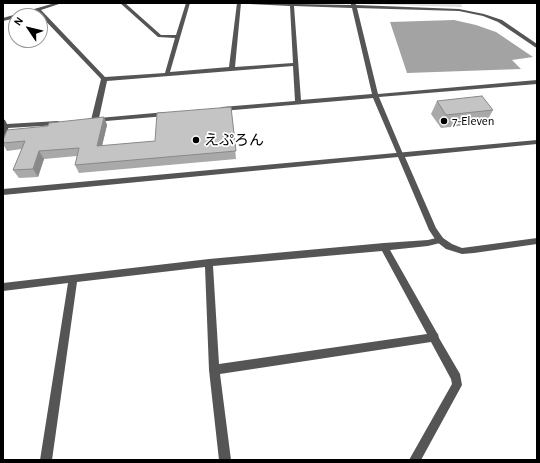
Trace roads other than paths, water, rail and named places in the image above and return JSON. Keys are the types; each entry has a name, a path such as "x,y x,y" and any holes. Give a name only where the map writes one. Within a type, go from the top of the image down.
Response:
{"street":[{"path":"44,8 60,3"},
{"path":"122,3 160,36 178,37"},
{"path":"167,74 188,3"},
{"path":"232,69 239,3"},
{"path":"249,3 353,5 447,9 469,12 500,21 537,46"},
{"path":"292,4 298,103"},
{"path":"353,5 376,97 433,230 440,240 449,247 462,251 537,241"},
{"path":"48,20 104,79"},
{"path":"104,79 295,64"},
{"path":"96,120 104,79"},
{"path":"212,110 537,82"},
{"path":"88,121 173,114"},
{"path":"3,139 4,124 65,123"},
{"path":"3,192 537,142"},
{"path":"3,287 209,263 428,243 440,240"},
{"path":"384,246 456,378 457,385 415,460"},
{"path":"209,263 214,370 225,460"},
{"path":"46,460 73,280"},
{"path":"214,370 435,337"}],"place":[{"name":"7-Eleven","path":"444,121"},
{"name":"えぷろん","path":"196,140"}]}
